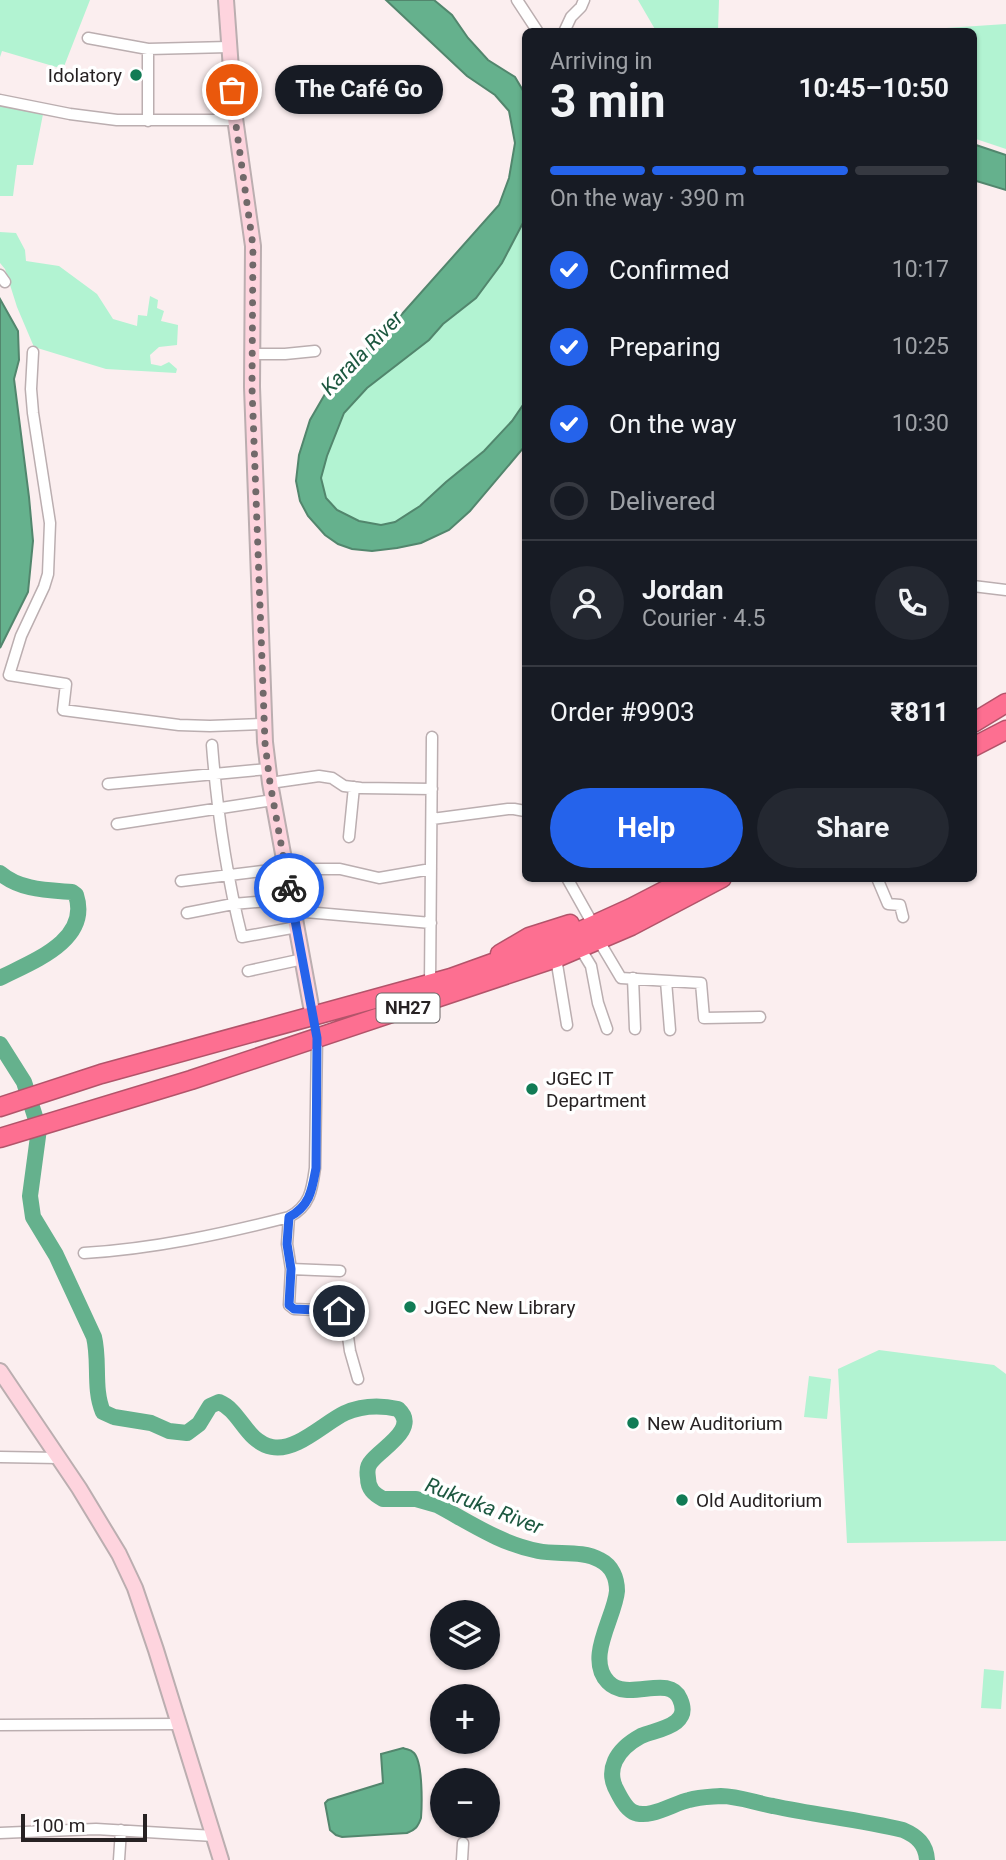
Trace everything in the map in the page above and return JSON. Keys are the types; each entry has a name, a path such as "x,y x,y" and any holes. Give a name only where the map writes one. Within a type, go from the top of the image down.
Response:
{"highway":[{"path":"977,721 1006,703"},
{"path":"977,745 1006,730"},
{"name":"NH27","path":"8,1136 191,1080 369,1021 485,974 620,913 680,882"},
{"name":"NH27","path":"0,1107 75,1083 430,985 556,958 631,926 714,882"},
{"name":"NH27","path":"485,974 507,949 529,937 620,913"},
{"path":"313,1017 317,1038"}],"street":[{"path":"226,0 235,120 253,246 252,387 264,723 269,776 313,1017"},
{"path":"517,0 535,28"},
{"path":"566,28 570,17 581,7 584,0"},
{"path":"88,38 149,49 229,47"},
{"path":"148,121 149,49"},
{"path":"0,100 117,120 235,120"},
{"path":"253,354 315,351"},
{"path":"33,352 33,414 50,523 48,574 21,636 9,676 66,684 63,710 179,725 264,723"},
{"path":"977,586 1006,590"},
{"path":"430,985 432,737"},
{"path":"212,745 217,808 233,904 242,937 297,927"},
{"path":"108,784 214,774 327,776 344,786 354,788 432,789"},
{"path":"349,837 354,788"},
{"path":"117,824 273,800"},
{"path":"432,819 514,808 522,810"},
{"path":"181,881 228,874 308,869 340,869 379,878 431,869"},
{"path":"569,882 590,919"},
{"path":"879,882 888,904 900,905 903,917"},
{"path":"187,913 233,904 293,905 431,923"},
{"path":"599,941 621,978 701,983 704,1018 760,1017"},
{"path":"580,948 591,966 598,1003 607,1029"},
{"path":"556,958 567,1025"},
{"path":"248,971 303,959"},
{"path":"633,978 635,1029"},
{"path":"666,981 670,1030"},
{"path":"85,1253 238,1230 289,1217 303,1209 313,1185 316,1168 317,1038"},
{"path":"289,1217 289,1305 291,1308 339,1311 345,1315 350,1351 358,1379"},
{"path":"291,1269 340,1271"},
{"path":"0,1372 59,1458 119,1554 135,1588 221,1860"},
{"path":"0,1457 59,1458"},
{"path":"0,1725 179,1724"},
{"path":"0,1833 96,1829 214,1836"},
{"path":"119,1860 121,1830"},
{"path":"462,1860 463,1843"}],"shaded area":[{"path":"0,0 90,0 63,69 2,51 0,57"},
{"path":"386,0 434,0 452,15 488,60 515,77 522,89 522,225 502,263 476,298 443,324 429,340 367,388 344,413 321,478 326,498 337,510 359,521 381,525 395,522 420,506 484,451 522,406 522,450 470,511 449,530 421,543 397,548 372,551 352,549 325,535 308,516 300,501 296,481 299,455 310,420 340,375 402,314 499,205 509,178 515,143 509,111 495,95 467,76"},
{"path":"638,0 719,0 718,28 654,28"},
{"path":"1006,24 1006,149 977,139 977,28 946,28"},
{"path":"0,99 44,109 33,165 17,165 13,196 0,196"},
{"path":"977,145 1006,155 1006,190 977,181"},
{"path":"522,225 522,406 484,451 420,506 395,522 381,525 359,521 337,510 326,498 321,478 344,413 367,388 429,340 443,324 476,298 502,263"},
{"path":"0,232 16,233 25,250 26,261 59,266 97,294 113,319 137,326 138,315 147,316 150,296 158,300 157,308 164,311 161,321 178,325 177,345 159,347 150,355 151,364 161,366 169,362 177,369 176,373 106,369 34,347 5,269 0,263"},
{"path":"0,299 18,331 19,360 14,379 33,541 28,592 0,648"},
{"path":"879,1350 994,1365 1006,1374 1006,1541 847,1543 838,1369"},
{"path":"809,1376 831,1379 827,1419 804,1417"},
{"path":"984,1669 1004,1671 1001,1709 981,1708"},
{"path":"403,1748 414,1753 419,1766 422,1804 421,1818 417,1826 407,1833 342,1837 336,1835 330,1830 325,1803 383,1783 381,1754"}],"waterway":[{"name":"Rukruka River","path":"0,873 25,886 72,892 76,895 78,911 75,925 55,948 0,978"},
{"name":"Rukruka River","path":"0,1044 24,1082 39,1129 30,1196 33,1217 56,1255 94,1337 98,1394 103,1412 114,1417 151,1423 169,1431 187,1433 199,1424 210,1406 219,1402 233,1412 255,1439 272,1447 281,1447 300,1441 345,1413 357,1409 398,1409 404,1416 401,1431 368,1467 369,1485 377,1495 383,1499 416,1499 437,1505 511,1543 538,1551 593,1557 608,1566 613,1573 617,1591 600,1650 602,1672 616,1688 667,1688 675,1692 682,1708 677,1721 637,1738 615,1761 612,1774 614,1784 630,1810 646,1814 693,1799 734,1797 903,1830 920,1841 927,1860"}],"way so far":[{"path":"232,90 253,246 252,387 265,743 289,888"}],"place":[{"name":"Idolatory","path":"136,75"},
{"name":"The Café Go","path":"232,90"},
{"name":"JGEC IT Department","path":"532,1089"},
{"name":"JGEC New Library","path":"410,1307"},
{"name":"New Auditorium","path":"633,1423"},
{"name":"Old Auditorium","path":"682,1500"}],"route":[{"path":"289,888 317,1038 316,1168 313,1185 303,1209 289,1217 289,1305 294,1309 339,1311"}],"water label":[{"name":"Karala River","path":"362,353"}]}
